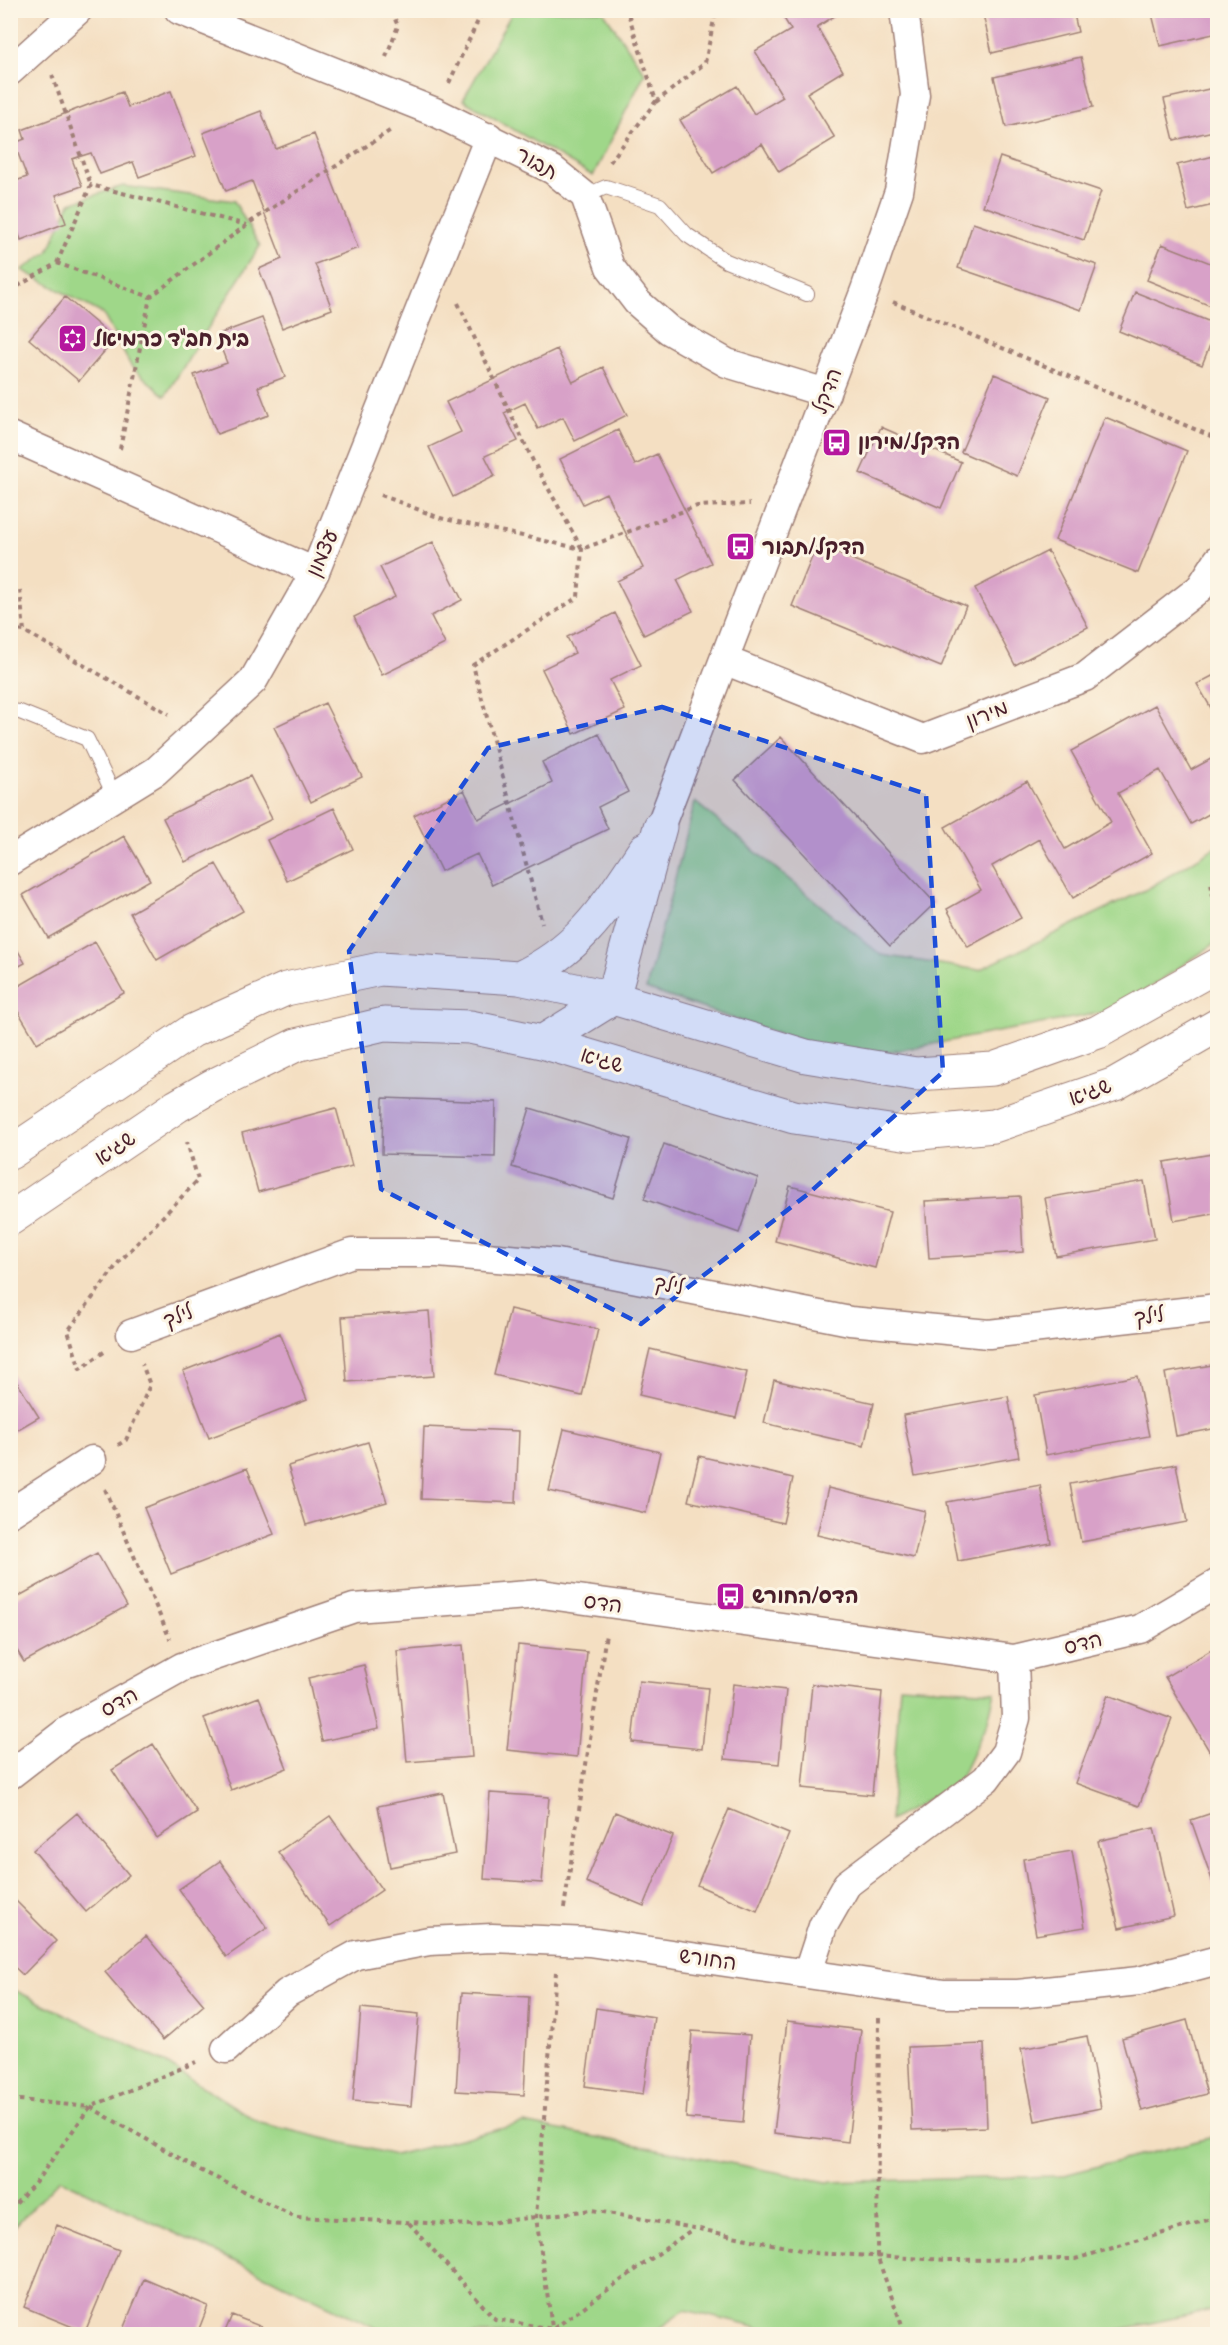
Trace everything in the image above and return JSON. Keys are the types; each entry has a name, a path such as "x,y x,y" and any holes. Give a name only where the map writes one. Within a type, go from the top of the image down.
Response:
{"street":[{"path":"10,70 78,10"},
{"name":"תבור","path":"178,10 430,110 553,170 585,196"},
{"name":"הדקל","path":"660,827 865,290 899,191 915,95 904,10"},
{"name":"עצמון","path":"10,861 156,771 253,681 315,572 489,137"},
{"path":"585,196 610,267 637,302 669,330 727,363 826,393"},
{"path":"10,436 315,572"},
{"name":"מירון","path":"724,660 923,739 1085,677 1200,588 1218,560"},
{"path":"519,978 547,965 573,945 614,894 660,827"},
{"path":"542,1042 613,998 660,827"},
{"path":"10,1153 192,1031 286,989 380,969 519,978 613,998 806,1056 916,1074 993,1069 1098,1032 1218,965"},
{"name":"שגיא","path":"10,1219 177,1106 296,1045 384,1024 470,1027 542,1042 794,1117 910,1134 994,1126 1115,1084 1218,1025"},
{"name":"לילך","path":"131,1334 352,1253 438,1253 557,1263 850,1321 989,1334 1218,1308"},
{"path":"10,1513 92,1461"},
{"name":"הדס","path":"10,1775 67,1731 182,1667 354,1608 542,1594 1014,1659 1140,1629 1218,1583"},
{"path":"808,1972 823,1926 847,1884 986,1779 1006,1752 1016,1718 1014,1659"},
{"name":"החורש","path":"226,2049 286,1993 356,1955 429,1941 492,1938 589,1942 808,1972 944,1994 1018,1994 1139,1981 1218,1960"}],"lane":[{"path":"585,196 606,187 660,205 687,235 726,261 807,294"},
{"path":"10,711 20,712 87,739 115,796"}],"path":[{"path":"374,88 398,26 391,10"},
{"path":"114,482 150,297 247,225 430,110 483,10"},
{"path":"585,196 656,101 627,10"},
{"path":"651,106 705,63 716,10"},
{"path":"10,291 57,263 91,185 41,44"},
{"path":"91,185 247,225"},
{"path":"57,263 150,297"},
{"path":"439,263 533,461 582,549 579,597 473,665 543,927"},
{"path":"865,290 1218,439"},
{"path":"351,483 440,518 582,549 697,506 783,504"},
{"path":"20,590 24,631"},
{"path":"10,629 24,631 199,731"},
{"path":"1218,879 1211,883 1218,928"},
{"path":"177,1106 198,1180 119,1262 68,1331 80,1369 131,1334 150,1385 126,1440 92,1461 182,1667"},
{"path":"879,1984 877,2256 905,2334"},
{"path":"10,2210 35,2183 90,2107 226,2049"},
{"path":"10,2099 90,2107 200,2170 296,2217 472,2224 591,2210 815,2253 947,2260 1075,2259 1218,2217"},
{"path":"536,2217 553,2332"},
{"path":"408,2222 495,2319 553,2332 694,2228"}],"highlighted area":[{"path":"662,707 926,794 943,1072 808,1194 641,1324 381,1189 349,951 488,748"}],"green space":[{"path":"513,11 603,11 645,73 593,176 463,100"},
{"path":"123,186 234,201 260,246 165,396 131,366 103,314 22,270 48,252 70,203"},
{"path":"695,802 881,955 979,970 1149,888 1217,846 1217,942 1116,1010 852,1059 646,989"},
{"path":"900,1686 995,1692 988,1721 959,1782 890,1821"},
{"path":"10,1988 162,2061 260,2123 395,2155 524,2123 827,2182 1060,2176 1217,2136 1217,2309 1099,2334 783,2334 685,2310 651,2334 389,2334 60,2179 11,2230"}],"building":[{"path":"779,10 844,10 817,27 843,71 807,93 835,138 779,172 762,144 713,173 680,120 737,86 754,114 783,97 755,51 791,30"},
{"path":"982,10 1073,10 1078,32 992,53"},
{"path":"1151,10 1218,10 1218,33 1160,46"},
{"path":"1081,57 1093,107 1006,127 994,77"},
{"path":"1218,87 1218,130 1174,140 1164,99"},
{"path":"171,91 196,156 139,177 133,162 100,174 91,153 72,159 82,186 56,195 66,223 21,240 10,211 10,183 27,177 14,143 25,139 22,130 122,92 128,107"},
{"path":"261,111 276,149 314,134 358,248 315,264 332,309 282,328 259,269 282,259 252,181 226,191 203,133"},
{"path":"1218,155 1218,204 1188,211 1177,165"},
{"path":"1000,157 1101,191 1084,240 983,206"},
{"path":"973,223 1097,265 1081,310 958,268"},
{"path":"10,237 17,253 10,255"},
{"path":"1162,244 1218,266 1218,309 1147,280"},
{"path":"1135,292 1218,325 1202,365 1119,331"},
{"name":"בית חב\"ד כרמיאל","path":"65,297 115,339 79,381 29,339"},
{"path":"262,318 285,377 258,387 269,415 217,434 194,375 227,363 216,335"},
{"path":"557,349 573,382 603,367 627,415 575,441 563,417 538,429 525,403 504,413 518,441 485,456 495,476 453,497 429,447 461,432 446,402"},
{"path":"994,374 1050,397 1017,476 961,452"},
{"path":"1105,417 1187,451 1138,573 1055,540"},
{"path":"881,427 961,462 941,508 860,473"},
{"path":"618,430 635,465 657,454 711,563 677,580 693,611 644,635 617,581 643,568 606,493 583,504 560,459"},
{"path":"433,542 462,600 431,616 445,644 382,675 354,617 395,597 380,567"},
{"path":"817,545 966,606 941,667 792,606"},
{"path":"1048,551 1088,627 1015,665 975,588"},
{"path":"615,613 641,665 610,680 625,710 574,734 542,669 575,653 567,637"},
{"path":"1218,673 1218,720 1197,684"},
{"path":"325,703 362,777 311,802 274,727"},
{"path":"1155,705 1191,770 1218,755 1218,809 1191,824 1160,770 1118,793 1152,853 1073,898 1039,839 992,866 1021,918 968,947 947,909 981,890 945,827 1027,781 1065,849 1111,822 1071,751"},
{"path":"599,734 628,792 598,807 608,829 492,885 477,854 441,871 414,815 464,790 478,819 552,783 542,762"},
{"path":"781,737 935,903 890,946 735,780"},
{"path":"250,776 272,819 185,862 163,818"},
{"path":"334,808 353,849 287,881 267,840"},
{"path":"124,836 150,880 48,938 23,895"},
{"path":"216,864 243,911 157,960 130,913"},
{"path":"10,937 25,963 10,971"},
{"path":"95,942 124,993 37,1043 10,998 10,991"},
{"path":"383,1098 496,1102 495,1157 382,1154"},
{"path":"336,1108 352,1166 258,1192 242,1133"},
{"path":"530,1108 631,1139 613,1198 512,1167"},
{"path":"664,1144 758,1178 739,1233 644,1199"},
{"path":"1218,1153 1218,1213 1174,1221 1164,1162"},
{"path":"1144,1181 1155,1239 1056,1256 1045,1198"},
{"path":"790,1186 890,1212 875,1268 775,1241"},
{"path":"1020,1196 1023,1252 929,1258 925,1201"},
{"path":"510,1309 598,1329 582,1396 494,1375"},
{"path":"429,1311 434,1376 347,1382 342,1317"},
{"path":"280,1333 307,1400 209,1438 183,1371"},
{"path":"650,1349 747,1372 736,1418 639,1395"},
{"path":"1218,1364 1218,1428 1176,1436 1165,1373"},
{"path":"10,1371 39,1417 10,1434"},
{"path":"1137,1376 1149,1436 1046,1455 1035,1395"},
{"path":"774,1380 874,1403 864,1446 764,1423"},
{"path":"1008,1396 1019,1457 915,1476 903,1415"},
{"path":"424,1427 519,1431 516,1503 421,1499"},
{"path":"564,1429 660,1452 646,1513 549,1491"},
{"path":"368,1442 387,1502 306,1525 288,1466"},
{"path":"699,1456 793,1478 783,1523 688,1501"},
{"path":"1176,1464 1187,1522 1081,1542 1070,1484"},
{"path":"247,1468 274,1534 171,1574 144,1508"},
{"path":"1040,1485 1051,1543 958,1561 947,1502"},
{"path":"828,1488 925,1511 914,1558 817,1535"},
{"path":"97,1553 127,1606 24,1662 10,1639 10,1601"},
{"path":"463,1645 472,1757 407,1762 397,1651"},
{"path":"518,1645 587,1652 577,1757 507,1750"},
{"path":"1218,1646 1218,1757 1214,1759 1165,1677"},
{"path":"364,1665 379,1729 322,1741 308,1678"},
{"path":"639,1681 708,1688 702,1749 632,1742"},
{"path":"733,1684 786,1690 779,1764 725,1759"},
{"path":"812,1684 882,1692 872,1795 802,1788"},
{"path":"1108,1695 1172,1719 1139,1806 1075,1783"},
{"path":"259,1697 287,1768 231,1790 204,1718"},
{"path":"153,1744 197,1812 157,1838 112,1770"},
{"path":"443,1793 455,1854 390,1867 378,1806"},
{"path":"490,1793 549,1797 542,1883 484,1879"},
{"path":"729,1809 789,1834 757,1911 697,1885"},
{"path":"1218,1811 1218,1894 1217,1894 1191,1820"},
{"path":"615,1812 673,1836 644,1906 586,1882"},
{"path":"77,1813 129,1875 86,1912 33,1850"},
{"path":"330,1816 382,1890 330,1926 278,1852"},
{"path":"1154,1828 1174,1916 1119,1928 1098,1841"},
{"path":"1072,1851 1085,1927 1036,1935 1023,1859"},
{"path":"220,1861 267,1928 226,1957 179,1889"},
{"path":"10,1895 56,1941 23,1975 10,1963"},
{"path":"146,1936 204,2005 163,2040 105,1972"},
{"path":"462,1993 529,1997 524,2095 456,2091"},
{"path":"361,2008 419,2014 411,2106 353,2101"},
{"path":"596,2008 654,2017 643,2094 585,2086"},
{"path":"1187,2020 1207,2094 1142,2111 1122,2038"},
{"path":"787,2021 861,2030 848,2142 774,2133"},
{"path":"692,2031 750,2035 743,2123 686,2118"},
{"path":"1087,2036 1101,2108 1035,2121 1021,2049"},
{"path":"984,2044 987,2127 912,2130 908,2047"},
{"path":"57,2225 119,2250 85,2332 24,2307"},
{"path":"144,2279 208,2306 197,2334 121,2334"},
{"path":"232,2315 279,2334 224,2334"}],"place":[{"name":"בית חב\"ד כרמיאל","path":"72,339"},
{"name":"הדקל/מירון","path":"837,442"},
{"name":"הדקל/תבור","path":"741,547"},
{"name":"הדס/החורש","path":"731,1596"}]}
